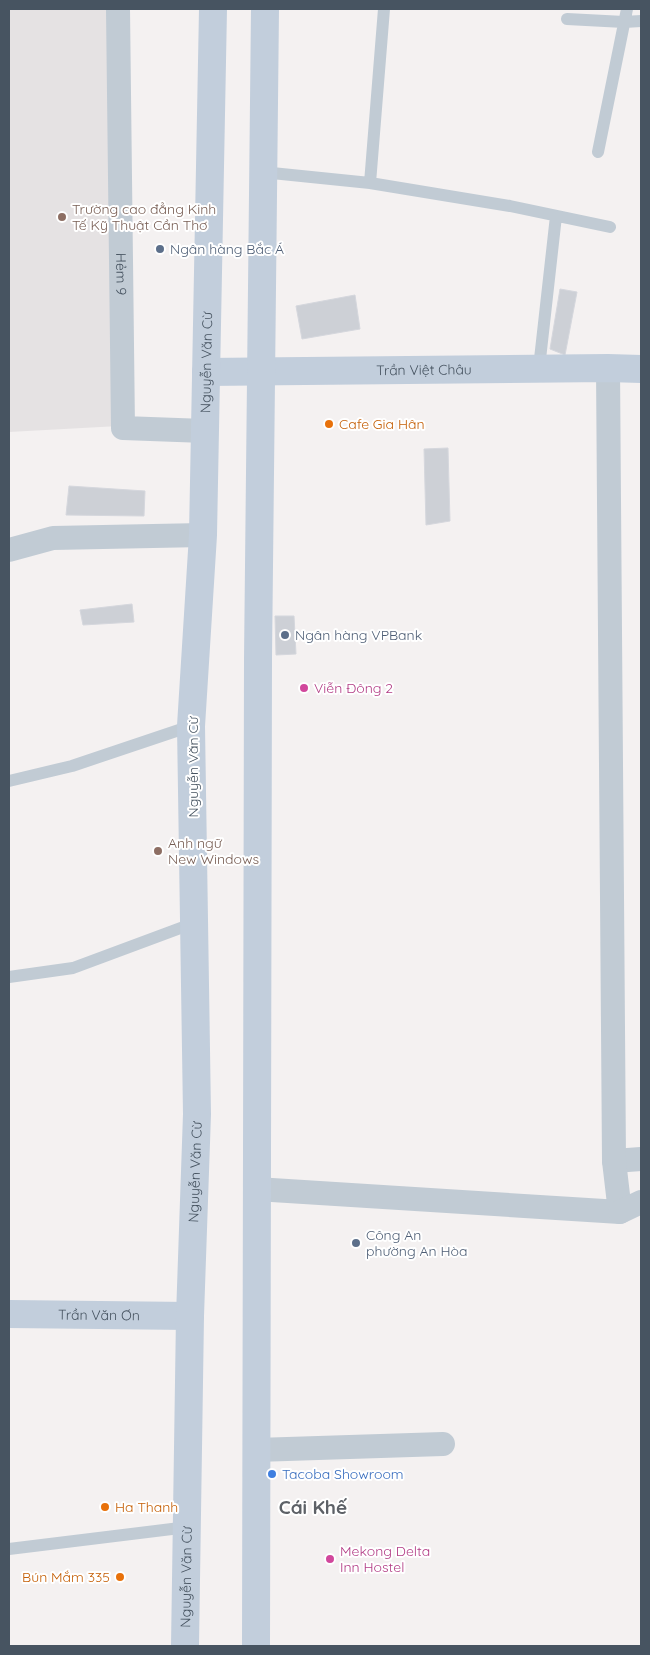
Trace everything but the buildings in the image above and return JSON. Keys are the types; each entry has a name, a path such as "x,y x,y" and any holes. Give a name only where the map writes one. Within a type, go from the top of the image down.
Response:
{"main road":[{"name":"Nguyễn Văn Cừ","path":"185,1646 190,1316 197,1114 192,726 203,535 213,9"},
{"path":"256,1646 260,370 265,9"},
{"name":"Trần Việt Châu","path":"206,372 539,368 641,369"},
{"name":"Trần Văn Ơn","path":"9,1314 190,1316"}],"street":[{"name":"Hẻm 9","path":"118,9 124,428 205,431"},
{"path":"608,368 614,1162 620,1212"},
{"path":"9,550 53,538 203,535"},
{"path":"614,1162 641,1160"},
{"path":"256,1189 620,1212 641,1202"},
{"path":"256,1450 443,1444"}],"lane":[{"path":"370,183 384,9"},
{"path":"598,152 627,9"},
{"path":"568,19 641,21"},
{"path":"262,172 370,183 510,206 610,227"},
{"path":"539,368 556,216"},
{"path":"9,781 72,766 192,726"},
{"path":"9,977 73,968 194,923"},
{"path":"9,1550 188,1527"}],"shaded area":[{"name":"Trường cao đẳng Kinh Tế Kỹ Thuật Cần Thơ","path":"9,9 114,9 119,426 9,432"}],"place":[{"name":"Trường cao đẳng Kinh Tế Kỹ Thuật Cần Thơ","path":"62,217"},
{"name":"Ngân hàng Bắc Á","path":"160,249"},
{"name":"Cafe Gia Hân","path":"329,424"},
{"name":"Ngân hàng VPBank","path":"285,635"},
{"name":"Viễn Đông 2","path":"304,688"},
{"name":"Anh ngữ New Windows","path":"158,851"},
{"name":"Công An phường An Hòa","path":"356,1243"},
{"name":"Tacoba Showroom","path":"272,1474"},
{"name":"Ha Thanh","path":"105,1507"},
{"name":"Mekong Delta Inn Hostel","path":"330,1559"},
{"name":"Bún Mắm 335","path":"120,1577"}],"district":[{"name":"Cái Khế","path":"313,1507"}]}
